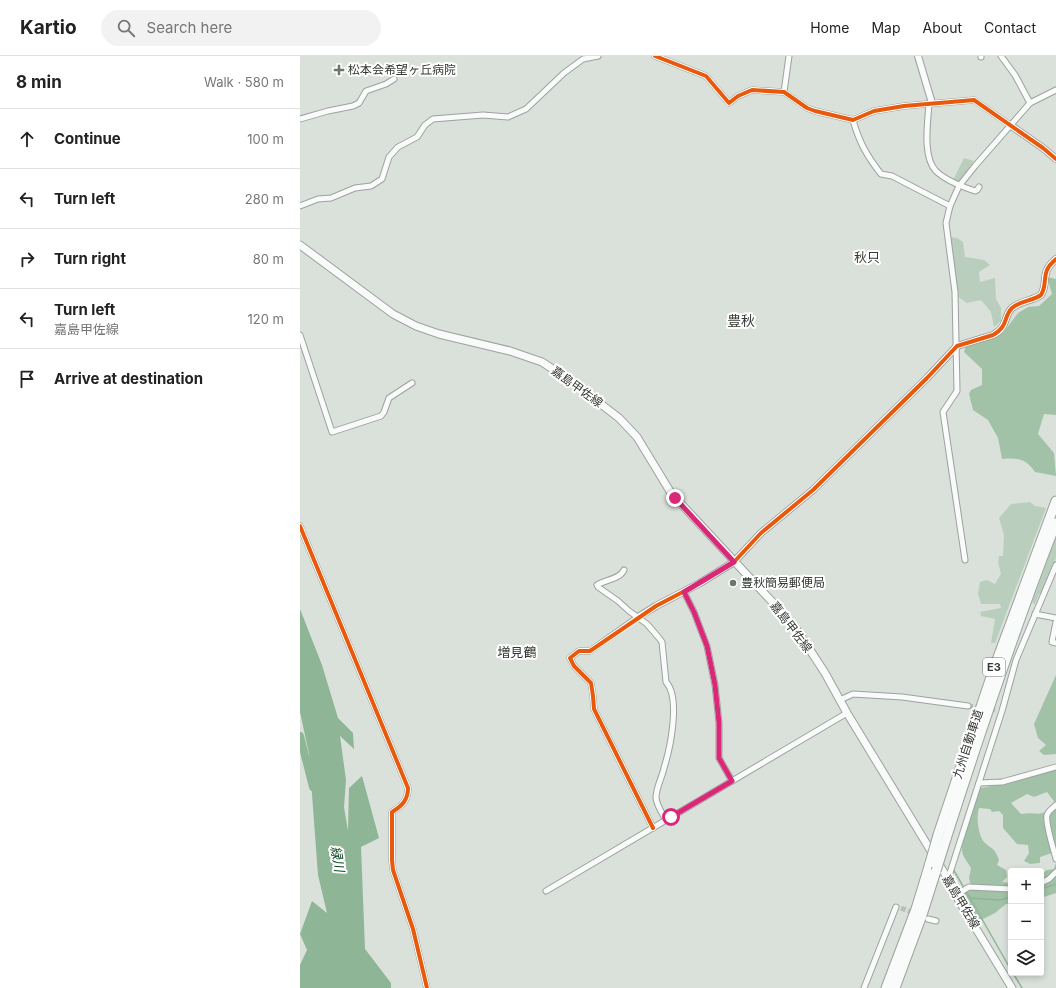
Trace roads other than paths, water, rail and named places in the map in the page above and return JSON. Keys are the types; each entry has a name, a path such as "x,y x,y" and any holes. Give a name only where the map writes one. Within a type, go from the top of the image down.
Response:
{"highway":[{"name":"九州自動車道","path":"894,988 922,915 936,871 942,837 994,668 1056,501"},
{"name":"九州自動車道","path":"886,988 911,922 930,863 942,837 1038,568 1056,523"}],"main road":[{"name":"嘉島甲佐線","path":"300,245 393,314 416,326 439,334 525,356 542,362 594,398 626,425 637,437 671,494 797,630 825,673 847,713 948,879 949,884 958,894 1012,988"}],"street":[{"path":"300,206 318,199 331,198 355,188 371,186 382,179 389,157 398,147 417,137 425,125 433,119 483,115 508,117 526,109 564,73 583,60 598,56"},
{"path":"655,56 706,76 729,103 738,96 752,90 784,92 807,108 853,120 874,111 931,103 974,100 1043,148 1056,159"},
{"path":"784,92 789,56"},
{"path":"918,56 931,103 927,142 931,164 936,171 959,186 975,191 979,187"},
{"path":"1001,56 1016,75 1030,103"},
{"path":"300,119 353,106 359,103 366,91 394,80"},
{"path":"965,560 943,412 957,391 955,292 946,223 950,206 959,186 975,166 1030,103 1056,90"},
{"path":"853,120 858,138 881,174 892,176 950,206"},
{"path":"653,828 594,709 591,683 574,666 570,658 579,652 590,651 638,617 734,562 761,533 814,490 927,378 957,346 993,335 1002,329 1012,308 1041,295 1046,270 1056,259"},
{"path":"300,335 332,432 381,416 389,398 412,383"},
{"path":"300,526 408,788 408,797 400,807 392,812 392,860 427,988"},
{"path":"948,879 1016,660 1056,566"},
{"path":"624,570 619,576 597,585 654,631 662,642 666,682 669,685 674,709 672,734 665,768 656,796 658,806 666,820"},
{"path":"684,592 694,612 707,646 715,685 719,723 719,758 732,781"},
{"path":"1035,614 1056,618"},
{"path":"1056,622 1052,642 1056,643"},
{"path":"840,700 854,694 902,697 968,706"},
{"path":"546,891 847,713"},
{"path":"979,783 1002,782 1056,767"},
{"path":"1056,805 1047,815 1056,860"},
{"path":"1044,882 1056,872"},
{"path":"958,894 969,887 1008,889"},
{"path":"864,988 896,907"},
{"path":"928,919 936,921"}],"water":[{"path":"300,609 322,665 338,718 353,733 354,749 340,736 346,780 344,807 348,831 349,788 362,776 379,838 361,847 365,949 391,983 391,988 300,988 300,965 307,950 300,934 312,901 327,913 318,875 309,754 300,712"}],"waterway":[{"name":"緑川","path":"300,736 313,787"},
{"path":"953,869 970,898 1000,900 1008,898"},
{"path":"1044,888 1056,884"},
{"path":"970,898 1008,965"},
{"path":"1015,976 1022,988"}],"tunnel":[{"path":"968,706 997,710"},
{"path":"901,908 916,914"}],"place":[{"name":"松本会希望ヶ丘病院","path":"339,70"},
{"name":"豊秋簡易郵便局","path":"733,583"}],"district":[{"name":"秋只","path":"867,257"},
{"name":"豊秋","path":"741,321"},
{"name":"増見鶴","path":"517,652"}]}
